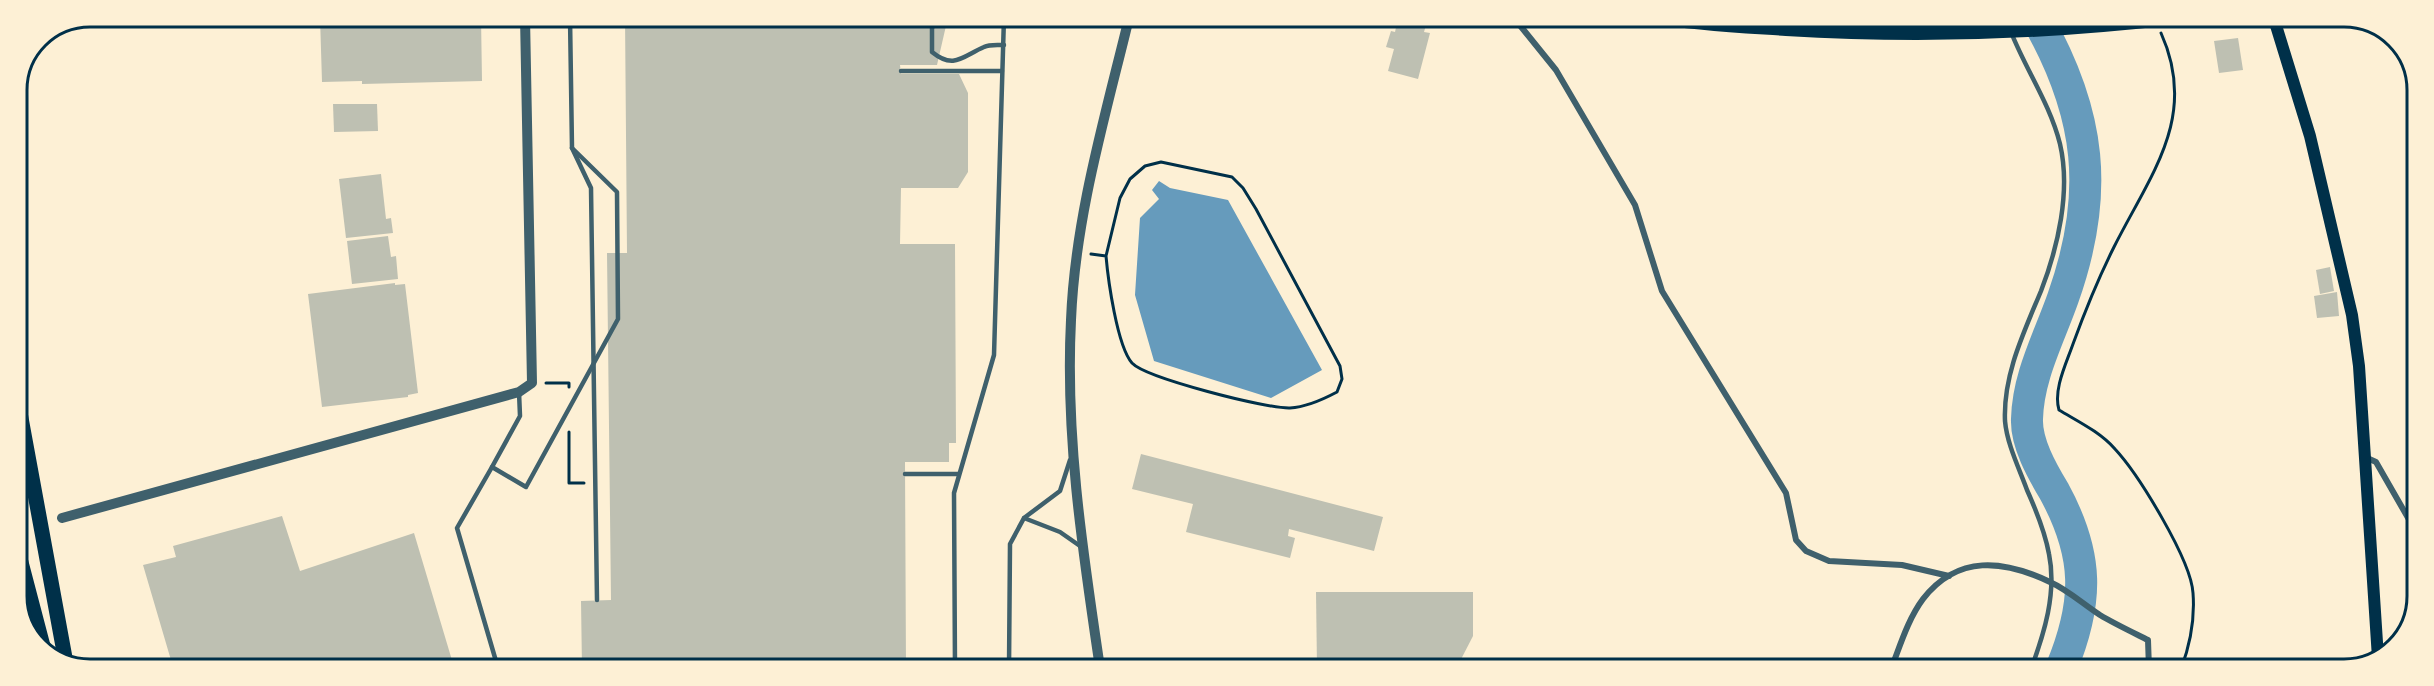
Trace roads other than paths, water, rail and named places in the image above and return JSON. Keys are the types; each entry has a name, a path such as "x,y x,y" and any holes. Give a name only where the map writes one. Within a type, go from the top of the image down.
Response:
{"highway":[{"path":"27,450 64,653"},
{"path":"27,585 40,634"}],"main road":[{"path":"1745,27 1843,33 1993,33 2092,27"},
{"path":"2276,27 2310,136 2352,315 2359,366 2366,457 2377,649"}],"street":[{"path":"62,518 519,392 532,383 525,27"},
{"path":"1099,659 1082,547 1072,455 1071,321 1077,253 1095,158 1127,27"},
{"path":"1521,27 1556,70 1635,205 1662,291 1786,493 1796,540 1806,551 1829,561 1902,565 1949,576"},
{"path":"2366,457 2376,462 2407,517"},
{"path":"1895,659 1912,617 1923,599 1937,583 1960,568 1986,564 2004,566 2051,582 2101,615 2148,640 2149,659"}],"lane":[{"path":"570,27 572,148 591,188 597,600"},
{"path":"933,27 932,52 943,61 960,60 987,45 1004,45"},
{"path":"955,659 954,493 994,355 1004,27"},
{"path":"1991,27 1993,33"},
{"path":"2011,32 2050,113 2060,145 2064,173 2063,208 2055,248 2014,358 2007,389 2005,422 2013,453 2050,555 2051,582 2045,631 2035,659"},
{"path":"900,71 1002,71"},
{"path":"492,467 526,487 618,319 617,192 572,148"},
{"path":"495,659 457,528 520,416 519,392"},
{"path":"1009,659 1010,544 1024,519 1060,491 1072,455"},
{"path":"905,474 958,474"},
{"path":"1024,519 1060,532 1082,547"}],"water":[{"path":"1159,181 1170,188 1228,200 1322,370 1271,398 1154,361 1135,295 1140,218 1159,199 1152,190"}],"waterway":[{"path":"2041,27 2069,88 2079,122 2084,155 2085,189 2082,224 2075,260 2035,372 2027,419 2032,447 2065,514 2074,536 2079,558 2081,579 2077,622 2065,659"}]}
